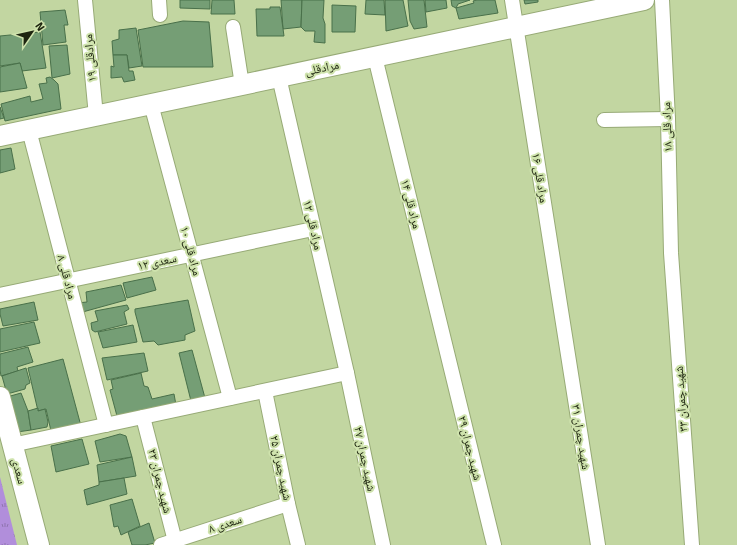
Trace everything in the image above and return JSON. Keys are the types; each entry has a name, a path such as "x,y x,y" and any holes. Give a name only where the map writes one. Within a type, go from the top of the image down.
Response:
{"street":[{"name":"مرادقلی ۱۹","path":"85,0 96,116"},
{"path":"159,0 160,15"},
{"name":"مراد قلی ۱۶","path":"512,0 564,330"},
{"name":"مرادقلی","path":"0,136 516,27 588,6 644,0"},
{"name":"مراد قلی ۱۸","path":"662,0 668,119 671,253"},
{"path":"233,27 242,85"},
{"name":"مراد قلی ۱۴","path":"375,57 447,350"},
{"name":"مراد قلی ۱۲","path":"279,77 347,373"},
{"name":"مراد قلی ۱۰","path":"151,104 230,398"},
{"path":"604,120 668,119"},
{"name":"مراد قلی ۸","path":"29,130 106,425"},
{"name":"سعدی ۱۲","path":"0,295 313,229"},
{"name":"شهید چمران ۳۳","path":"671,253 692,545"},
{"name":"شهید چمران ۳۱","path":"564,330 598,545"},
{"name":"شهید چمران ۲۹","path":"447,350 494,545"},
{"path":"12,445 347,373"},
{"name":"شهید چمران ۲۷","path":"347,373 383,545"},
{"name":"شهید چمران ۲۵","path":"265,391 298,545"},
{"name":"سعدی","path":"0,397 39,545"},
{"name":"شهید چمران ۲۳","path":"144,417 175,543"},
{"name":"سعدی ۸","path":"161,545 175,543 288,504"}],"green space":[{"path":"0,477 17,545 0,545"}],"building":[{"path":"180,0 210,0 210,9 180,8"},
{"path":"212,0 234,0 235,14 211,14"},
{"path":"281,0 302,0 301,27 283,29"},
{"path":"302,0 324,0 323,18 325,24 325,43 314,42 315,31 305,31 301,27"},
{"path":"366,0 384,0 385,15 365,14"},
{"path":"385,0 403,0 408,26 386,31"},
{"path":"408,0 424,0 427,27 414,29 410,21"},
{"path":"425,0 446,0 447,8 426,12"},
{"path":"451,0 470,0 458,4 456,8 452,6"},
{"path":"495,0 498,13 459,19 456,8 474,3 473,1"},
{"path":"524,0 538,0 538,2 525,4"},
{"path":"332,5 356,6 355,32 332,32"},
{"path":"270,7 280,7 284,36 257,36 256,9 270,9"},
{"path":"65,10 68,25 64,25 66,42 43,45 40,12"},
{"path":"183,21 209,22 213,67 143,67 138,30"},
{"path":"136,28 142,66 129,68 127,55 113,55 112,41 119,39 119,30"},
{"path":"40,32 46,68 22,71 20,63 0,66 0,36"},
{"path":"67,45 70,74 52,78 49,46"},
{"path":"113,55 127,55 129,71 133,71 135,80 124,82 122,77 111,78 111,66 114,67"},
{"path":"20,63 27,88 0,92 0,67"},
{"path":"50,77 58,84 61,109 5,121 1,104 30,96 31,102 43,99 39,84 47,83 46,78"},
{"path":"0,107 4,118 0,119"},
{"path":"11,148 15,169 0,173 0,150"},
{"path":"152,277 156,290 127,298 123,283"},
{"path":"121,285 126,300 79,313 77,303 87,302 86,292"},
{"path":"188,300 195,331 185,335 185,340 158,345 154,341 143,342 135,309"},
{"path":"34,302 38,320 3,326 0,309"},
{"path":"127,305 129,309 124,312 127,324 95,332 92,330 91,323 98,321 95,311"},
{"path":"34,322 40,343 0,352 0,329"},
{"path":"133,325 137,342 103,348 98,332"},
{"path":"28,347 33,362 17,367 18,371 1,376 0,354"},
{"path":"192,350 205,398 191,401 179,353"},
{"path":"144,353 148,371 107,380 102,358"},
{"path":"63,359 81,426 51,431 46,409 38,411 28,368"},
{"path":"26,368 30,383 26,385 25,389 7,394 2,376"},
{"path":"141,373 144,386 148,387 152,399 174,394 176,405 117,416 110,390 113,389 111,380"},
{"path":"21,393 28,411 31,430 17,432 7,397"},
{"path":"38,408 38,411 45,409 48,422 47,427 31,430 28,411"},
{"path":"120,434 126,436 132,457 100,462 95,441"},
{"path":"82,439 89,464 56,472 51,446"},
{"path":"132,457 136,476 99,482 97,465"},
{"path":"124,478 127,494 87,505 84,490 99,485 99,482"},
{"path":"132,499 140,526 121,535 118,526 114,527 110,505"},
{"path":"149,523 155,543 132,545 128,532"}]}
